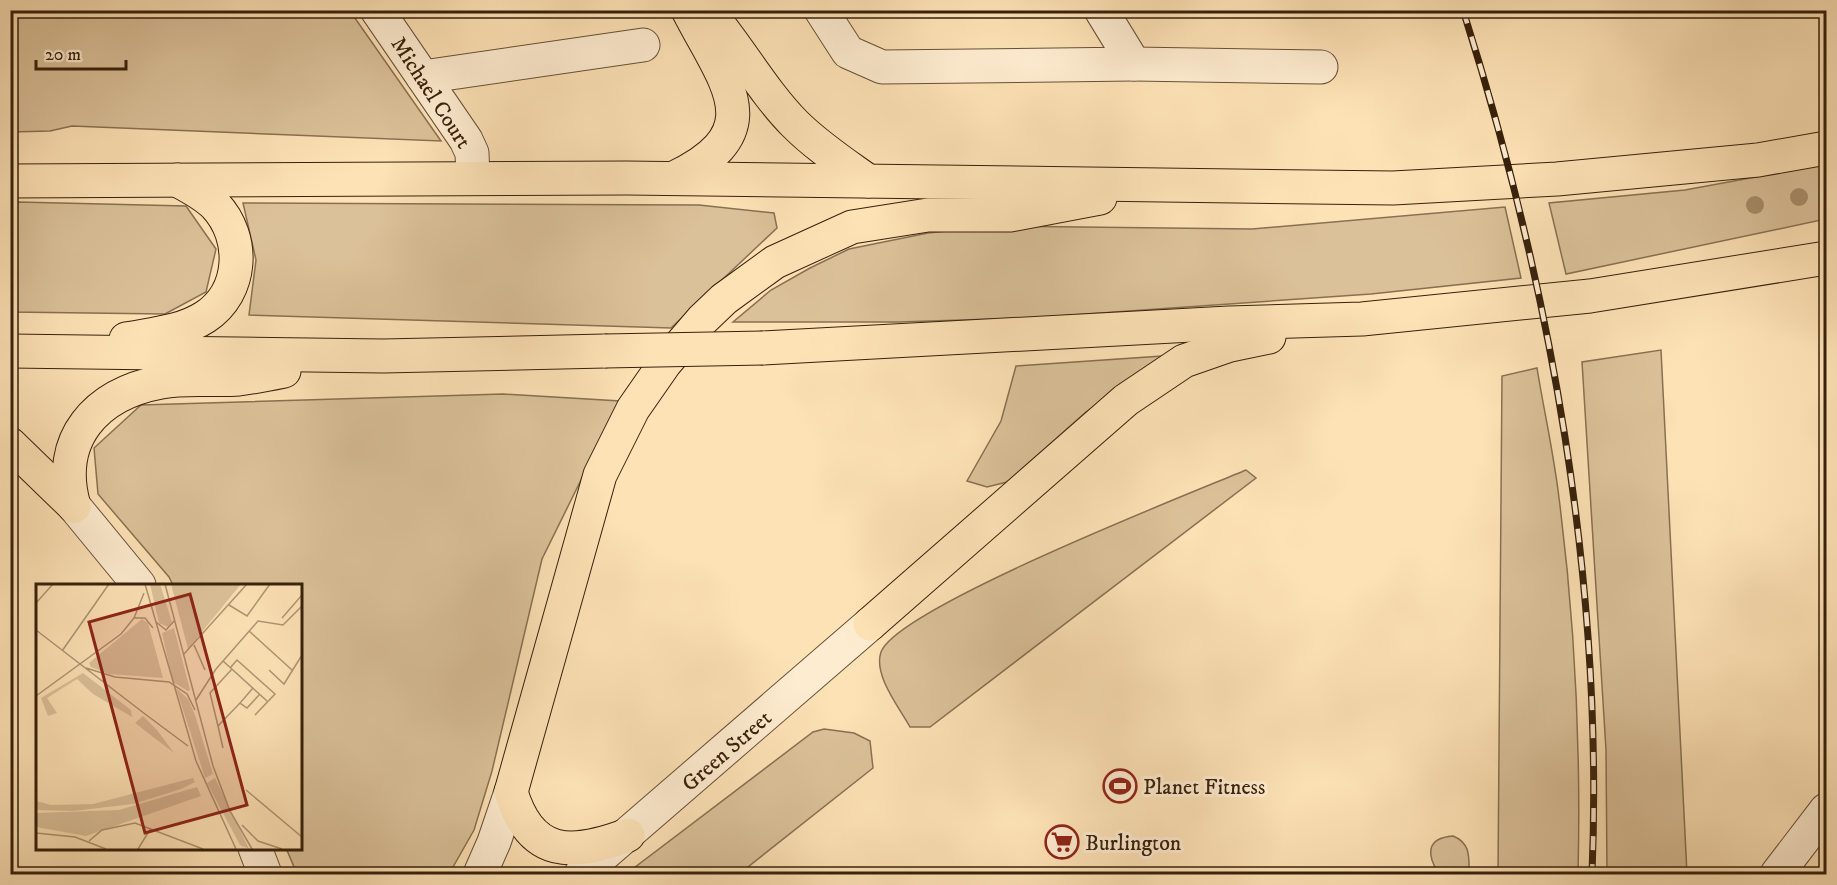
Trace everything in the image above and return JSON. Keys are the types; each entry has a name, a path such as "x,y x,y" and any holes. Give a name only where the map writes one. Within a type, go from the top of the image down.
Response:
{"main road":[{"path":"674,178 702,165 714,153 727,135 733,114 728,87 688,10"},
{"path":"707,10 735,42 794,123 822,149 868,181"},
{"path":"1613,173 1827,126"},
{"path":"10,181 674,178 1393,188 1613,173 1758,160 1827,148"},
{"path":"53,352 177,330 206,317 227,296 236,272 237,257 230,230 215,205 177,180"},
{"path":"628,835 589,848 552,845 541,839 523,822 510,792 592,500 607,459 633,409 664,363 724,299 776,262 852,227 928,215 1010,215 1173,185"},
{"path":"10,351 383,356 763,348 1229,323 1362,319 1590,296 1827,258"},
{"path":"870,624 1090,430 1157,377 1184,361 1230,345 1362,319"},
{"path":"74,506 68,477 68,464 76,439 91,417 124,394 159,382 238,379 383,356"},
{"path":"10,444 74,506"}],"street":[{"name":"Michael Court","path":"377,10 466,140 472,153 473,178"},
{"path":"820,10 848,52 882,67 1134,64 1321,67"},
{"path":"1101,10 1134,64"},
{"path":"423,77 643,45"},
{"path":"74,506 138,584"},
{"name":"Green Street","path":"581,874 870,624"},
{"path":"480,874 494,842 510,792"},
{"path":"1777,874 1822,827"},
{"path":"255,849 265,874"}],"shaded area":[{"path":"10,11 350,11 441,141 72,126 50,131 11,132"},
{"path":"1826,164 1826,219 1566,274 1549,203 1685,190"},
{"path":"18,202 186,206 216,249 206,292 165,314 11,312 11,211"},
{"path":"243,203 699,205 774,213 777,228 671,328 249,315 256,260"},
{"path":"1505,207 1521,278 1371,294 1029,318 898,322 733,322 771,290 849,249 928,233 994,226 1252,229"},
{"path":"1661,350 1687,874 1607,874 1606,750 1582,362"},
{"path":"1163,356 1086,412 1007,482 987,487 967,481 1001,421 1016,366"},
{"path":"1537,368 1557,482 1573,639 1579,780 1578,874 1498,874 1502,376"},
{"path":"503,394 620,401 542,559 492,771 474,830 449,874 297,874 286,849 302,849 302,584 172,584 98,494 94,448 141,405"},
{"path":"1246,470 1256,478 930,727 910,727 888,691 879,661 881,652 899,633 937,608 988,581"},
{"path":"824,729 854,733 870,741 873,768 739,874 626,874 813,732"},
{"path":"1453,836 1466,847 1469,857 1469,874 1439,874 1432,861 1433,844 1444,837"}],"railway":[{"path":"1463,10 1522,221 1546,329 1565,437 1580,546 1589,656 1594,765 1592,874"}],"place":[{"name":"Planet Fitness","path":"1120,786"},
{"name":"Burlington","path":"1062,842"}]}
